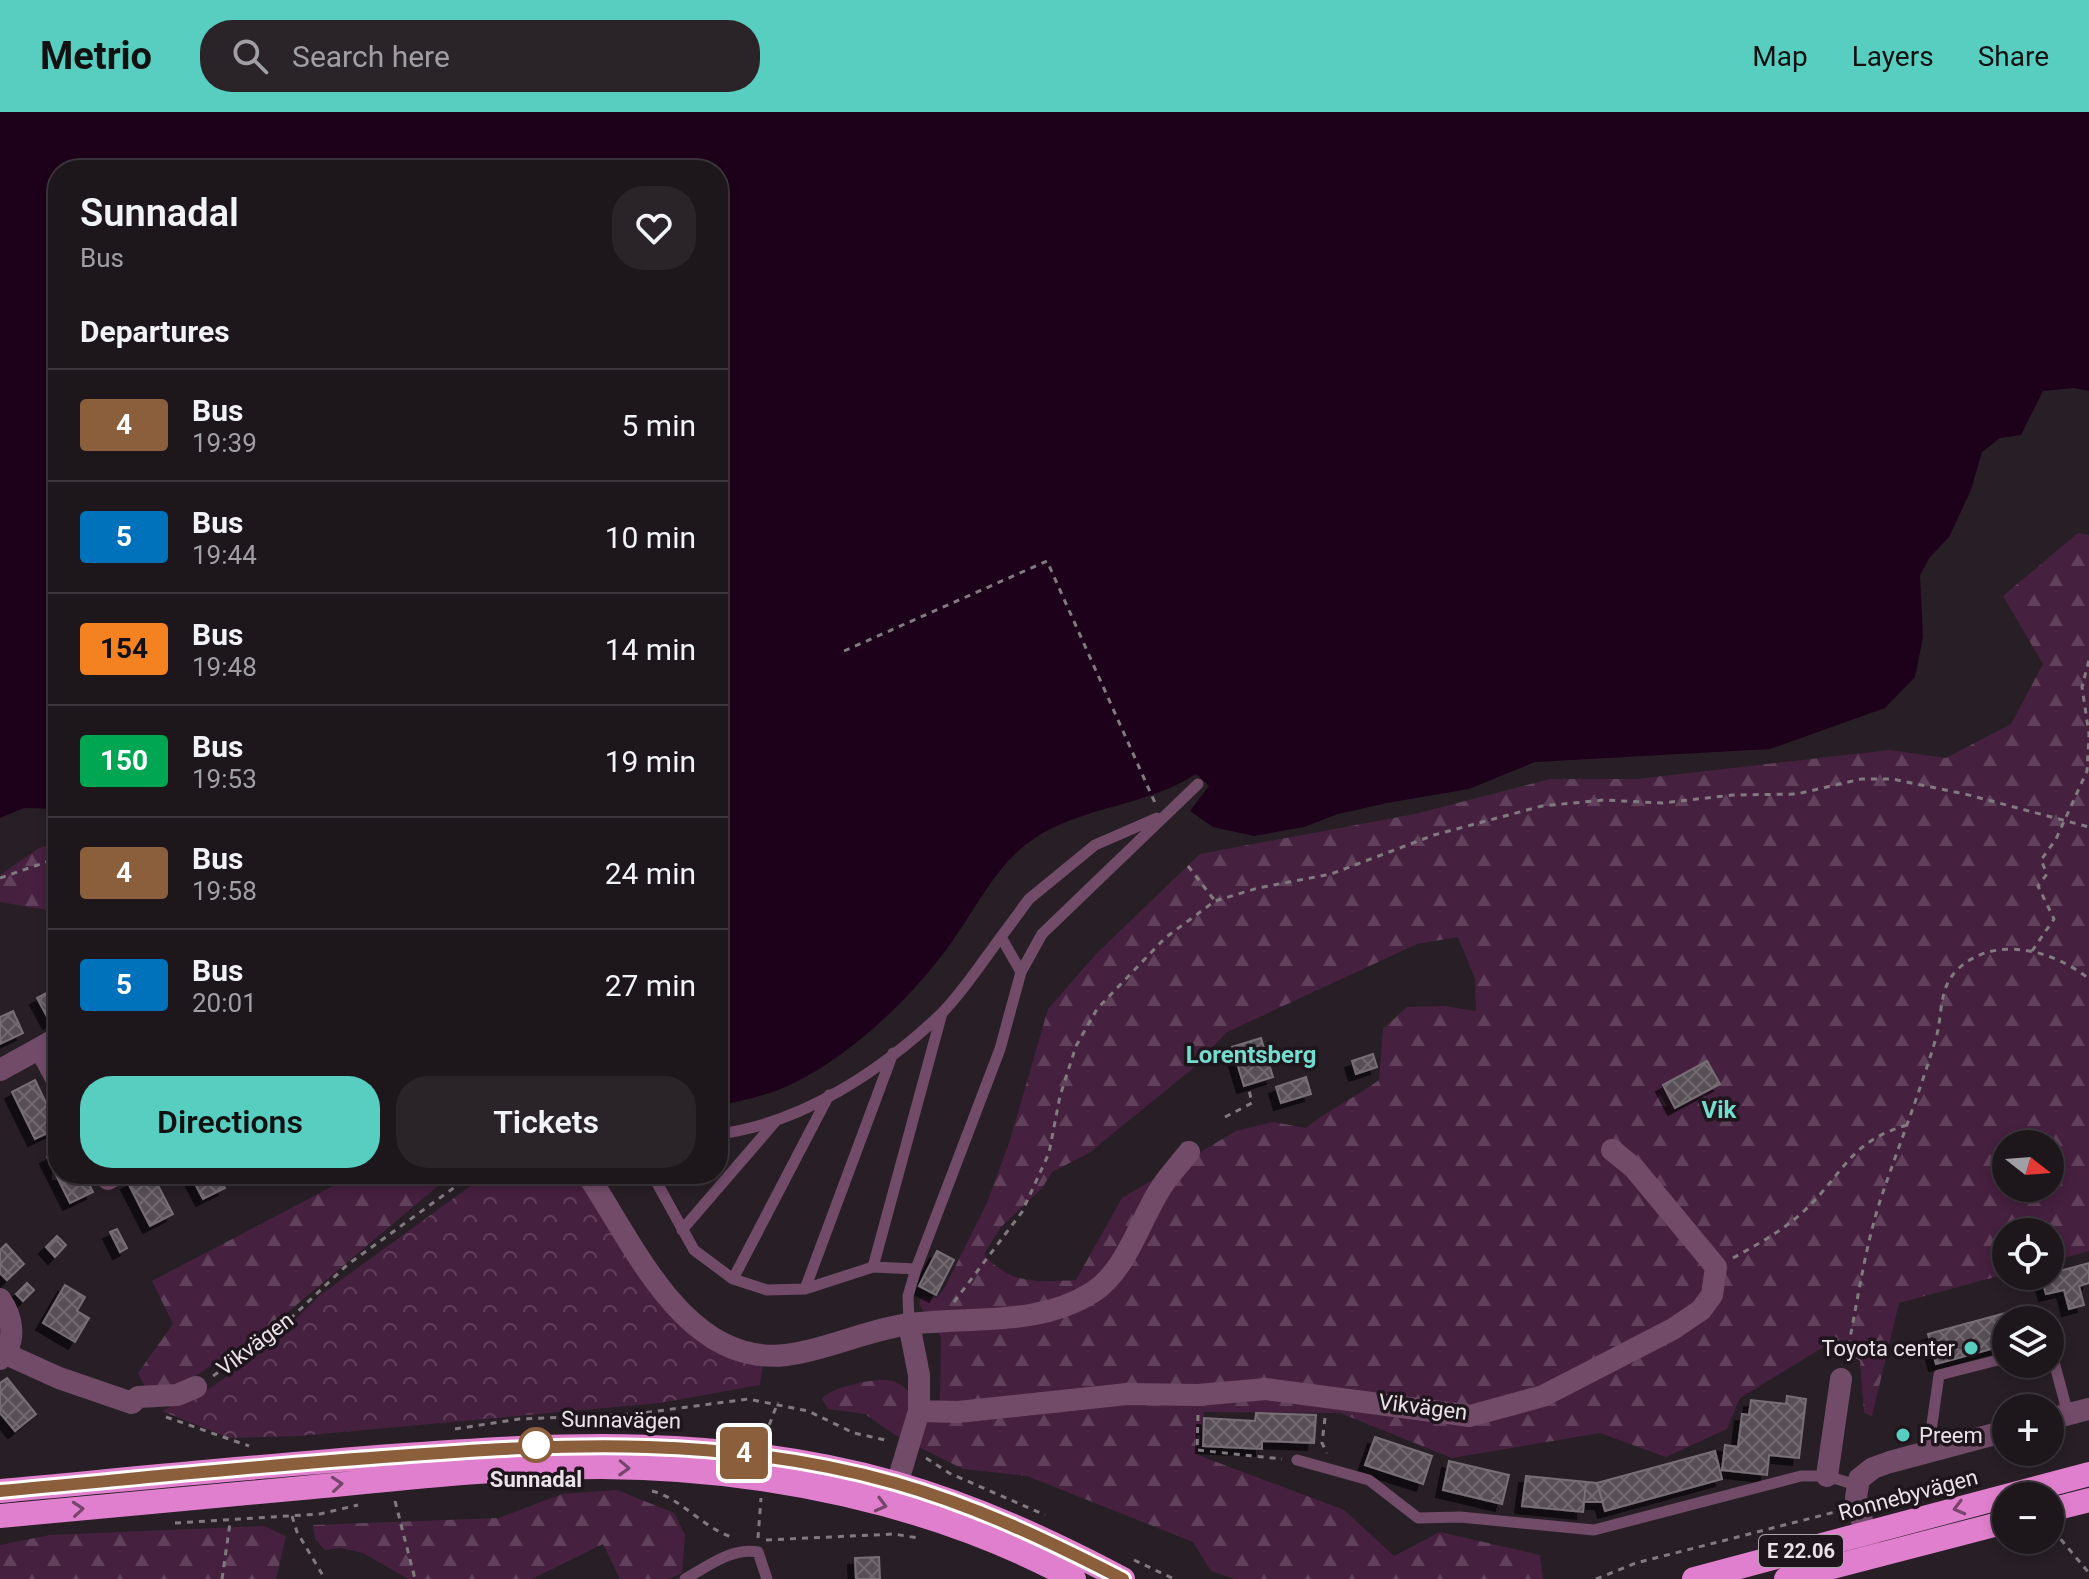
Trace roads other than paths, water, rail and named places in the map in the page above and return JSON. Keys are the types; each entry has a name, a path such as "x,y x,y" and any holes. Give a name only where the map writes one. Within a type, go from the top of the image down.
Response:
{"highway":[{"name":"Sunnavägen","path":"0,1491 354,1459 589,1444 671,1445 816,1465 897,1484 1014,1525 1123,1579"},
{"path":"0,1516 538,1469 664,1469 790,1484 886,1506 978,1536 1074,1579"},
{"name":"Ronnebyvägen","path":"1786,1579 1868,1545 2089,1474"},
{"path":"2064,1506 2089,1500"},
{"name":"Ronnebyvägen","path":"1694,1579 1992,1524"}],"street":[{"path":"0,1070 48,1044"},
{"name":"Vikvägen","path":"919,1411 958,1412 1127,1394 1198,1395 1266,1389 1332,1395 1470,1416 1543,1396 1673,1329 1701,1310 1712,1295 1716,1267 1634,1168 1612,1150"},
{"path":"594,1184 666,1295 692,1324 711,1339 756,1354 785,1355 909,1324 1046,1313 1095,1291 1120,1262 1162,1186 1189,1152"},
{"path":"0,1299 9,1311 12,1326 3,1356"},
{"path":"897,1484 919,1411 919,1375 909,1324"},
{"name":"Vikvägen","path":"3,1356 132,1403 138,1397 177,1395 196,1387"},
{"path":"1827,1476 1841,1379"},
{"path":"1868,1545 1856,1485 1873,1468 1992,1435"}],"lane":[{"path":"909,1324 908,1296 916,1269 1000,1049 1021,972 1042,934 1198,784"},
{"path":"728,1132 775,1122 850,1085 942,1013 1029,899 1095,845 1165,815"},
{"path":"1001,937 1021,972"},
{"path":"873,1267 942,1013"},
{"path":"805,1289 893,1052"},
{"path":"733,1279 829,1094"},
{"path":"728,1177 775,1122"},
{"path":"657,1184 694,1250 733,1279 767,1290 805,1289 873,1267 916,1269"},
{"path":"682,1230 722,1184"},
{"path":"1928,1452 1939,1375 1992,1362"},
{"path":"2059,1378 2069,1414"},
{"path":"1297,1460 1332,1467 1369,1480 1418,1518 1460,1517 1594,1530 1801,1476 1827,1476 1856,1485"},
{"path":"685,1579 730,1554 749,1550 758,1552 767,1579"}],"place":[{"name":"Toyota center","path":"1971,1348"},
{"name":"Preem","path":"1903,1435"},
{"name":"Sunnadal","path":"536,1445"}],"district":[{"name":"Lorentsberg","path":"1251,1055"},
{"name":"Vik","path":"1719,1110"}]}
